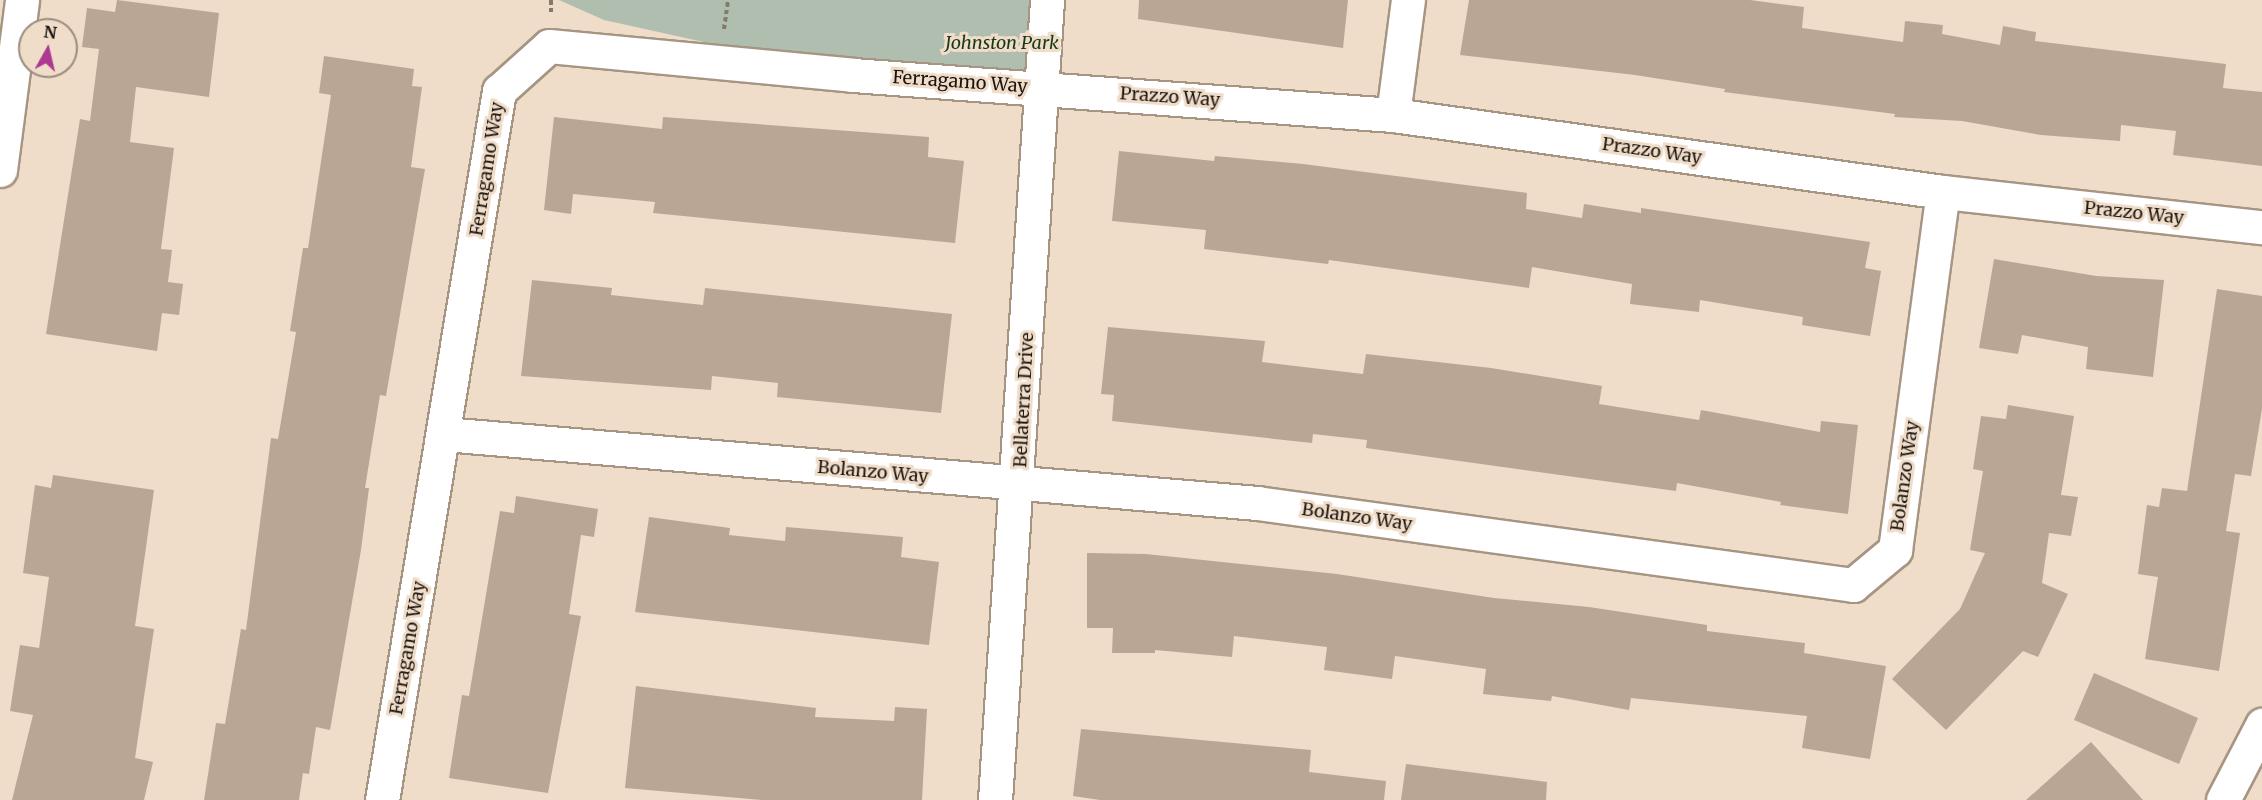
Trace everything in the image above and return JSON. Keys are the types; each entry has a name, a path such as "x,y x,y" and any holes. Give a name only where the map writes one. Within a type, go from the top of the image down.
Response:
{"street":[{"name":"Bellaterra Drive","path":"995,800 1019,485 1047,0"},
{"path":"1393,114 1408,0"},
{"path":"0,170 14,8"},
{"name":"Ferragamo Way","path":"382,800 499,91 549,46 853,75 1042,87"},
{"name":"Prazzo Way","path":"1042,87 1393,114 1943,192 2262,227"},
{"name":"Bolanzo Way","path":"444,434 1019,485 1257,503 1852,585 1895,550 1943,192"},
{"path":"2223,800 2262,725"}],"green space":[{"name":"Johnston Park","path":"559,0 1049,0 1042,87 853,75 604,20"}],"building":[{"path":"117,0 219,13 209,97 136,87 130,142 174,148 161,249 172,250 168,282 183,284 179,315 162,313 157,351 46,334 80,119 90,121 99,49 82,47 87,8 115,12"},
{"path":"1139,0 1348,0 1343,48 1138,19"},
{"path":"1469,0 1750,0 1804,7 1802,28 1903,42 1905,21 1943,25 1942,34 2000,45 2003,26 2036,32 2035,41 2226,64 2223,88 2262,92 2262,166 2173,155 2176,131 2121,125 2120,141 2041,135 1962,121 1894,117 1895,114 1724,92 1725,89 1635,75 1460,55"},
{"path":"324,56 414,69 412,86 422,87 411,167 425,169 386,396 380,395 365,488 369,488 361,550 330,730 316,727 309,774 303,773 299,800 204,800 216,723 225,724 241,629 246,630 271,438 278,439 296,332 290,331 303,248 308,248 331,95 319,93"},
{"path":"554,117 662,129 663,117 929,137 928,157 964,161 955,243 653,213 655,202 573,194 571,214 544,210"},
{"path":"1119,151 1214,161 1215,156 1303,164 1527,193 1526,209 1582,218 1584,204 1641,213 1641,208 1870,242 1865,268 1881,271 1870,336 1802,325 1803,317 1700,300 1699,312 1630,304 1632,284 1532,267 1529,288 1329,260 1328,264 1204,249 1206,230 1112,221"},
{"path":"1994,259 2096,276 2164,280 2153,377 2086,369 2088,347 2022,335 2018,354 1979,348"},
{"path":"532,280 612,288 611,295 703,305 705,288 952,314 941,413 777,397 778,383 712,376 711,390 521,376"},
{"path":"2217,289 2262,296 2262,409 2251,476 2235,474 2226,531 2240,533 2219,671 2145,659 2158,577 2138,574 2147,505 2159,507 2162,488 2187,491"},
{"path":"1108,327 1265,341 1262,362 1363,374 1366,354 1491,368 1602,386 1599,404 1699,420 1701,410 1820,432 1821,421 1858,425 1848,514 1780,505 1781,502 1677,483 1676,491 1366,448 1367,440 1313,434 1312,443 1112,421 1114,395 1101,394"},
{"path":"2008,405 2074,416 2061,495 2078,497 2071,536 2049,533 2042,583 2068,594 2038,657 2023,651 1946,730 1892,679 1960,609 1985,553 1970,550 1983,471 1973,469 1981,416 2006,419"},
{"path":"53,475 154,490 135,626 154,629 135,758 153,762 144,800 12,800 33,715 10,711 20,645 39,648 49,577 23,573 35,485 51,488"},
{"path":"516,496 598,509 594,537 581,535 569,614 581,616 548,793 449,778 462,695 469,696 500,511 514,513"},
{"path":"649,517 730,528 729,535 785,541 786,527 903,537 901,557 939,562 929,645 635,612"},
{"path":"1087,553 1146,554 1337,574 1494,598 1589,607 1707,625 1707,631 1805,643 1804,653 1886,666 1870,759 1802,748 1807,716 1631,698 1629,710 1552,696 1551,701 1483,694 1486,669 1395,656 1392,679 1324,670 1327,647 1234,636 1232,657 1155,650 1155,653 1112,653 1113,628 1087,628"},
{"path":"2094,673 2198,718 2179,764 2074,720"},
{"path":"636,686 816,708 815,717 894,721 895,707 927,709 922,800 762,800 625,788"},
{"path":"1081,729 1311,750 1309,772 1386,781 1384,800 1100,800 1073,796"},
{"path":"2091,742 2143,800 2026,800"},
{"path":"1406,764 1547,782 1546,800 1401,800"}]}
